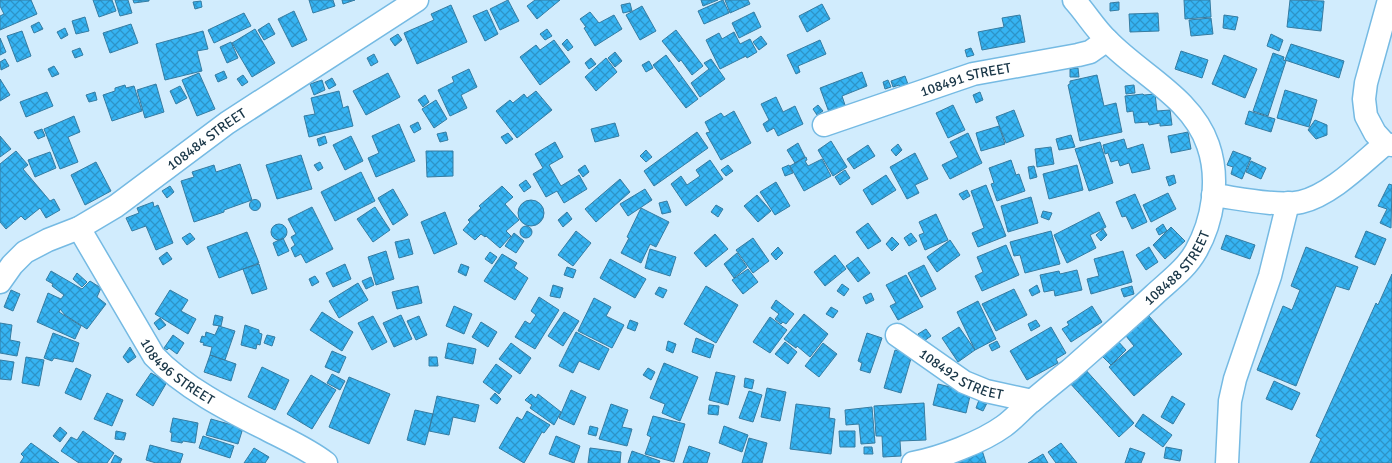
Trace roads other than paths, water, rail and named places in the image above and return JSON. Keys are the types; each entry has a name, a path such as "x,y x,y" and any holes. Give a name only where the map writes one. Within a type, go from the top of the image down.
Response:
{"street":[{"name":"108484 STREET","path":"0,282 12,265 25,252 48,240 79,228 116,206 227,123 417,0"},
{"name":"108488 STREET","path":"913,463 927,460 985,437 1003,427 1122,325 1184,268 1203,236 1214,195 1211,156 1201,128 1181,103 1106,40 1074,0"},
{"path":"1214,195 1288,203 1300,202 1326,192 1389,144 1375,133 1366,116 1364,99 1366,82 1389,0"},
{"name":"108491 STREET","path":"824,125 973,74 1078,56 1090,52 1106,40"},
{"path":"1227,463 1230,402 1235,379 1270,276 1288,203"},
{"name":"108496 STREET","path":"79,228 154,356 163,365 230,411 300,446 326,463"},
{"name":"108492 STREET","path":"897,335 964,382 986,391 1032,401"}]}
